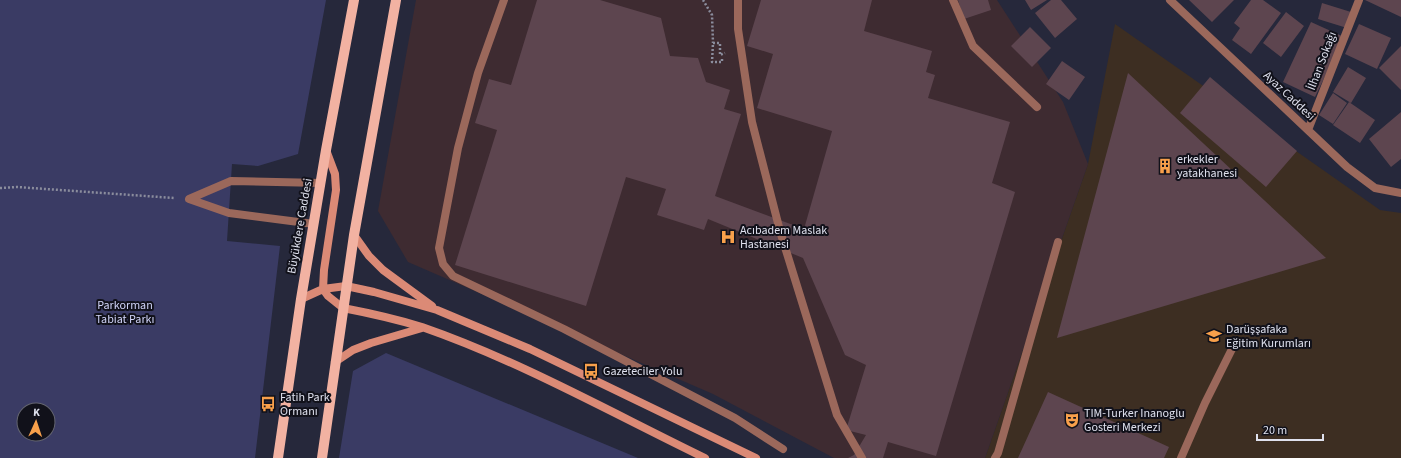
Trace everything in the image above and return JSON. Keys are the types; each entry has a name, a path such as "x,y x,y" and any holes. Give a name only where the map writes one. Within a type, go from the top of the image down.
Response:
{"main road":[{"name":"Büyükdere Caddesi","path":"278,458 300,299 354,0"},
{"path":"322,458 354,234 396,0"},
{"path":"326,150 335,174 336,190 324,270 323,289 328,296 343,308 399,320 465,344 544,378 705,458"},
{"path":"354,234 369,256 383,270 437,310"},
{"path":"300,299 323,289 346,286 437,310 530,349 756,458"},
{"path":"335,362 359,348 422,328"}],"street":[{"path":"504,0 478,73 458,148 439,248 443,264 453,276 564,329 735,418 783,449"},
{"path":"738,0 738,29 752,122 780,232 837,415 862,458"},
{"path":"953,0 973,46 1037,107"},
{"name":"Ayaz Caddesi","path":"1170,0 1180,3 1347,167 1376,188 1401,193"},
{"name":"İlhan Sokağı","path":"1308,130 1359,0"},
{"path":"189,199 231,181 321,184"},
{"path":"189,199 229,213 314,224"},
{"path":"995,458 998,453 1058,242"},
{"path":"1181,458 1205,403 1233,347"}],"path":[{"path":"703,0 712,14 714,43 712,62 722,62 722,59"},
{"path":"714,43 720,43"},
{"path":"0,188 16,187 189,199"}],"shaded area":[{"name":"Acıbadem Maslak Hastanesi","path":"416,0 997,0 1063,102 1088,164 985,458 834,458 713,394 408,262 378,211"},
{"name":"Darüşşafaka Eğitim Kurumları","path":"1115,24 1380,210 1401,213 1401,458 985,458 1088,164"}],"green space":[{"name":"Parkorman Tabiat Parkı","path":"0,0 326,0 298,154 258,166 232,164 227,241 280,246 255,458 0,458"},
{"path":"386,353 638,458 339,458 353,371"}],"building":[{"path":"537,0 600,0 661,18 670,56 698,58 706,82 730,90 724,109 741,114 715,196 804,229 832,131 757,108 773,54 747,46 761,0 872,0 864,31 932,51 926,72 935,75 928,98 1010,122 992,183 1015,192 936,456 888,442 883,458 848,458 854,455 866,435 846,430 866,365 845,355 803,258 708,219 704,230 657,215 666,189 626,177 586,306 455,265 497,130 475,123 489,79 511,85"},
{"path":"958,0 988,0 991,10 964,19"},
{"path":"1025,0 1047,0 1031,10"},
{"path":"1051,0 1061,0 1077,19 1055,38 1035,13"},
{"path":"1189,0 1234,0 1212,22"},
{"path":"1251,0 1263,0 1281,13 1251,54 1232,40 1240,28 1234,23"},
{"path":"1365,0 1401,0 1401,17"},
{"path":"1322,3 1351,12 1347,28 1318,19"},
{"path":"1286,12 1304,26 1281,57 1263,43"},
{"path":"1311,22 1344,37 1315,97 1283,82"},
{"path":"1359,24 1391,38 1377,69 1345,54"},
{"path":"1030,27 1051,48 1032,67 1011,46"},
{"path":"1401,46 1401,90 1379,68"},
{"path":"1062,61 1085,77 1069,100 1046,84"},
{"path":"1348,67 1366,78 1351,103 1333,92"},
{"name":"erkekler yatakhanesi","path":"1128,73 1326,258 1057,338"},
{"path":"1210,77 1297,151 1266,187 1180,113"},
{"path":"1333,93 1347,103 1333,124 1319,115"},
{"path":"1349,102 1375,120 1360,143 1333,125"},
{"path":"1401,112 1401,159 1391,167 1369,139"},
{"name":"TIM-Turker Inanoglu Gosteri Merkezi","path":"1048,392 1169,447 1164,458 1018,458"}],"place":[{"name":"erkekler yatakhanesi","path":"1165,166"},
{"name":"Acıbadem Maslak Hastanesi","path":"728,237"},
{"name":"Darüşşafaka Eğitim Kurumları","path":"1214,336"},
{"name":"Gazeteciler Yolu","path":"591,371"},
{"name":"Fatih Park Ormanı","path":"268,404"},
{"name":"TIM-Turker Inanoglu Gosteri Merkezi","path":"1072,420"}]}
